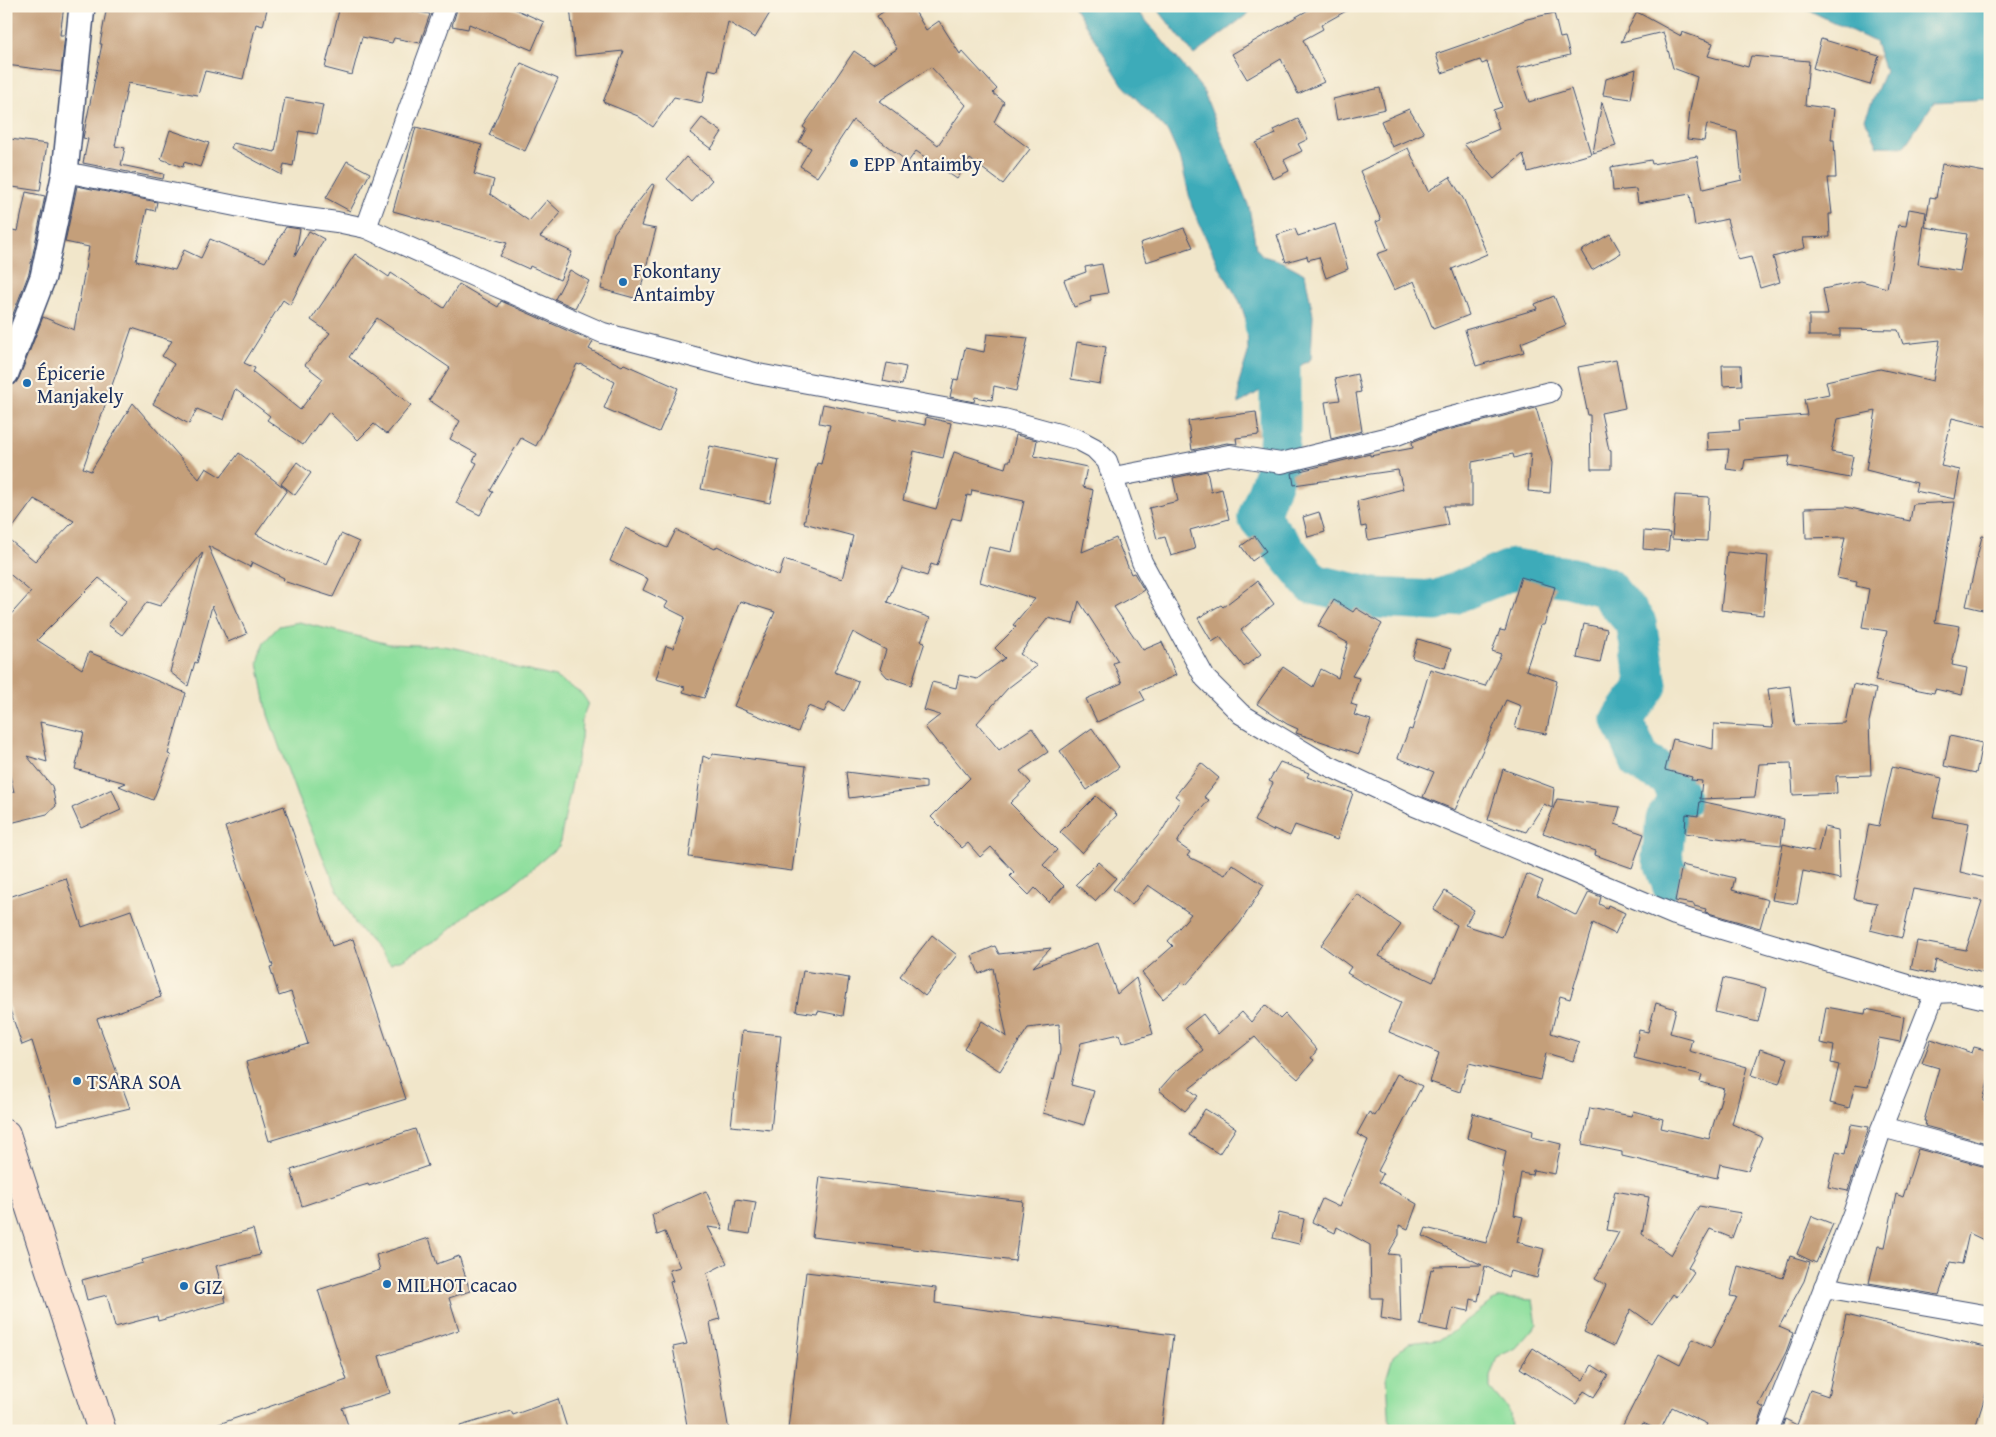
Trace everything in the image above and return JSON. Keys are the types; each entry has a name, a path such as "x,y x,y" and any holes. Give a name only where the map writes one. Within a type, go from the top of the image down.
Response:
{"main road":[{"path":"6,1134 102,1431"}],"street":[{"path":"6,373 43,277 65,172 82,6"},
{"path":"366,228 446,6"},
{"path":"65,172 276,214 366,228 603,333 758,374 1004,419 1077,440 1094,448 1107,461 1142,562 1205,678 1241,714 1323,763 1410,804 1682,918 1935,993 1956,992 1990,1000"},
{"path":"1114,477 1229,455 1278,463 1397,435 1428,423 1550,392"},
{"path":"1768,1431 1854,1211 1882,1127 1935,993"},
{"path":"1882,1127 1990,1156"},
{"path":"1824,1287 1990,1316"}],"green space":[{"path":"299,622 389,644 444,646 465,650 517,668 555,677 582,694 588,703 582,719 581,739 559,846 510,887 472,910 440,938 391,964 356,925 335,885 297,796 268,715 258,663 264,642 279,626"},
{"path":"1501,1298 1533,1300 1537,1324 1516,1348 1497,1357 1490,1377 1490,1388 1510,1412 1511,1431 1390,1431 1387,1376 1393,1356 1409,1343 1440,1339 1450,1334 1492,1301"}],"water":[{"path":"1074,6 1134,6 1203,90 1249,207 1256,248 1263,256 1283,262 1305,274 1313,315 1311,359 1239,404 1239,382 1248,353 1247,323 1240,302 1218,265 1192,207 1181,161 1168,132 1123,85"},
{"path":"1155,6 1244,6 1249,13 1194,55"},
{"path":"1796,6 1990,6 1990,99 1934,102 1904,147 1878,146 1865,119 1885,71 1875,42"}],"building":[{"path":"6,6 64,6 60,35 65,35 61,72 6,65"},
{"path":"107,6 261,6 267,9 263,26 256,24 243,79 205,71 198,95 128,83 115,146 125,148 121,165 164,174 163,179 83,163 88,139 83,138 102,44 100,44"},
{"path":"340,6 401,6 400,9 430,14 420,43 394,38 392,43 362,37 352,75 325,68"},
{"path":"458,6 508,6 544,22 532,50 469,24 468,29 452,26"},
{"path":"570,6 774,6 755,38 728,22 717,71 709,69 702,103 674,97 653,127 638,116 603,102 624,51 575,56"},
{"path":"892,6 912,6 926,30 939,21 960,54 962,51 997,89 993,93 1004,102 994,122 1030,149 1003,184 970,159 957,179 916,151 908,162 853,120 817,177 800,166 811,148 799,142 806,129 803,127 854,51 873,64 897,49 877,16","holes":["931,67 966,105 938,145 879,101"]},
{"path":"1315,6 1355,6 1321,25 1323,29 1303,40 1324,82 1298,94 1281,59 1247,79 1232,54"},
{"path":"1637,12 1681,36 1682,32 1713,43 1708,56 1748,67 1751,56 1809,61 1805,105 1834,109 1831,140 1834,140 1836,178 1828,178 1832,214 1829,214 1830,237 1803,238 1805,248 1773,257 1780,282 1760,288 1751,257 1738,260 1727,219 1695,226 1690,194 1638,203 1636,189 1613,191 1611,167 1651,160 1652,164 1697,156 1703,189 1742,180 1737,132 1707,124 1704,141 1687,139 1690,110 1697,77 1673,68 1663,32 1621,42"},
{"path":"1554,13 1560,38 1565,37 1570,55 1517,68 1529,102 1571,89 1591,154 1528,172 1523,154 1494,179 1464,144 1499,129 1493,110 1502,107 1487,62 1482,64 1480,60 1442,73 1436,54 1527,19"},
{"path":"1821,39 1879,56 1870,85 1813,68"},
{"path":"521,63 558,79 525,151 489,135"},
{"path":"1636,69 1631,99 1603,95 1606,79"},
{"path":"1380,88 1385,109 1337,120 1333,99"},
{"path":"285,98 323,105 317,134 299,131 293,166 284,164 282,175 231,148 233,143 275,152"},
{"path":"1602,102 1616,146 1593,153"},
{"path":"1409,109 1424,133 1392,147 1381,121"},
{"path":"702,118 722,132 711,149 690,133"},
{"path":"1298,119 1308,139 1298,144 1302,151 1284,160 1289,171 1273,179 1256,143 1276,134 1274,130"},
{"path":"416,127 482,145 474,174 494,180 490,194 529,221 547,200 561,213 540,237 572,252 560,280 530,266 529,269 500,256 507,243 393,211"},
{"path":"170,130 209,143 200,167 184,162 183,167 161,159"},
{"path":"10,139 47,144 40,191 6,186 6,166"},
{"path":"1408,148 1428,191 1450,177 1464,200 1487,254 1452,269 1469,315 1433,329 1414,281 1394,290 1377,254 1388,250 1376,222 1381,220 1360,171"},
{"path":"686,157 712,180 692,202 667,179"},
{"path":"347,161 370,173 350,211 326,198"},
{"path":"1942,164 1990,173 1990,427 1952,418 1941,466 1960,470 1955,499 1915,491 1917,483 1866,470 1876,411 1838,419 1831,452 1853,456 1849,478 1788,466 1790,456 1745,460 1743,471 1726,469 1729,449 1708,450 1707,432 1740,430 1739,420 1807,415 1804,399 1829,394 1826,381 1880,369 1933,381 1940,340 1903,344 1898,330 1840,329 1840,336 1809,336 1809,315 1828,315 1823,289 1861,281 1887,288 1898,225 1906,226 1909,209 1926,212 1918,264 1960,271 1967,234 1925,227 1930,197 1936,198"},
{"path":"652,184 654,185 641,226 656,229 638,299 601,289 614,233"},
{"path":"77,186 157,202 155,211 147,209 136,261 175,270 184,250 201,258 210,239 265,262 286,227 300,229 295,256 309,231 324,239 290,305 283,300 244,363 255,368 253,372 300,410 323,379 305,365 330,333 311,320 355,254 389,277 391,273 444,308 459,284 498,307 501,301 593,342 589,349 622,366 624,364 678,388 659,432 604,408 615,382 581,364 577,364 536,446 521,438 490,491 493,492 480,515 456,503 477,463 473,461 477,454 450,439 460,421 429,400 450,368 377,318 349,357 411,405 387,434 374,424 358,440 329,412 303,445 267,420 270,416 235,389 224,420 197,409 189,424 153,404 174,364 162,356 172,341 132,328 83,468 91,471 133,403 199,479 206,468 221,477 239,453 287,490 256,534 287,550 327,564 341,534 359,542 333,597 283,581 284,578 252,562 250,567 208,546 247,634 228,642 212,606 197,663 195,662 188,686 170,672 203,552 160,606 147,602 122,635 108,625 127,600 99,578 37,640 82,669 89,652 186,693 168,754 171,755 153,800 119,786 126,783 75,769 84,732 40,722 47,762 27,756 52,786 56,806 47,814 6,824 6,794 14,792 6,760 6,620 31,592 6,571 6,537 6,387 15,384 19,378 43,317 74,330 89,247 65,242","holes":["34,499 74,521 35,561 6,537"]},
{"path":"26,192 45,196 29,273 6,332 6,229 18,231"},
{"path":"1335,224 1348,269 1326,278 1319,257 1308,260 1307,256 1286,262 1277,235 1295,229 1298,236"},
{"path":"1184,228 1193,247 1146,262 1140,243"},
{"path":"1610,234 1621,253 1592,270 1581,251"},
{"path":"1102,264 1108,293 1090,296 1091,301 1074,307 1064,280 1086,272 1085,267"},
{"path":"570,270 589,281 575,308 555,299"},
{"path":"1554,296 1566,325 1521,343 1524,352 1476,366 1465,330 1537,309 1535,304"},
{"path":"987,334 1028,338 1016,391 994,386 992,400 975,397 974,402 950,397 954,379 958,380 965,348 984,352"},
{"path":"1077,342 1106,347 1100,384 1071,379"},
{"path":"1616,360 1625,408 1601,413 1609,450 1611,451 1611,469 1591,469 1590,415 1588,415 1578,367"},
{"path":"887,363 906,367 902,385 883,381"},
{"path":"1722,365 1741,365 1742,385 1723,386"},
{"path":"1357,374 1361,392 1356,393 1362,431 1331,439 1325,402 1340,400 1335,379"},
{"path":"823,404 925,425 926,417 951,423 943,458 914,451 903,500 936,509 954,452 1005,468 1007,461 1010,461 1016,435 1037,440 1034,456 1087,467 1083,487 1093,490 1082,552 1116,538 1131,574 1134,573 1144,590 1114,607 1143,650 1162,642 1176,675 1140,691 1145,700 1097,722 1086,699 1122,683 1113,663 1118,661 1079,601 1073,624 1048,618 1020,654 1037,666 1008,688 977,723 999,750 1032,728 1048,752 1020,771 1031,783 1010,803 1057,850 1043,865 1064,886 1049,902 1035,888 1029,895 1010,876 1014,872 991,847 980,857 968,843 962,848 931,817 970,778 943,745 939,745 925,727 940,715 924,710 932,682 956,688 959,675 977,679 1005,658 995,648 1016,627 1013,625 1035,599 980,582 989,547 1012,552 1024,501 972,490 971,496 967,495 961,520 952,518 937,566 931,564 927,576 902,568 887,602 930,618 921,641 925,642 911,685 887,677 880,669 886,650 853,632 834,672 858,681 844,711 829,702 824,712 808,706 798,732 734,706 775,612 740,601 704,698 683,692 685,687 656,679 666,646 673,648 685,617 665,607 668,602 643,590 648,579 610,561 625,528 667,548 676,530 715,549 717,546 779,576 784,560 842,579 853,536 804,523 817,463 821,464 830,425 819,423"},
{"path":"1536,408 1552,463 1550,493 1528,491 1531,453 1514,458 1513,454 1472,462 1472,506 1444,506 1448,525 1368,540 1366,526 1361,527 1357,501 1403,489 1398,470 1294,485 1292,473 1370,454 1370,456 1413,448 1412,442 1432,434"},
{"path":"1256,412 1259,435 1236,438 1237,444 1227,443 1192,450 1188,421"},
{"path":"710,446 779,460 770,503 701,489"},
{"path":"297,462 311,473 295,495 281,484"},
{"path":"1207,471 1211,492 1222,489 1229,519 1190,530 1195,549 1171,556 1165,537 1157,539 1149,508 1178,501 1173,478"},
{"path":"1675,495 1709,497 1707,541 1672,539"},
{"path":"1955,502 1935,622 1960,626 1952,665 1967,668 1962,695 1935,689 1934,693 1875,681 1887,631 1862,627 1869,589 1856,586 1857,582 1837,578 1845,537 1806,538 1805,508 1846,507 1910,521 1913,504"},
{"path":"1319,512 1325,532 1308,537 1303,517"},
{"path":"1644,531 1670,533 1668,551 1643,549"},
{"path":"1255,536 1266,551 1252,561 1241,546"},
{"path":"1982,536 1990,537 1990,600 1987,611 1966,606"},
{"path":"1727,552 1768,556 1763,615 1721,610"},
{"path":"1521,577 1555,587 1544,625 1541,625 1526,670 1557,681 1546,734 1515,728 1521,706 1506,700 1455,810 1423,797 1434,772 1398,758 1409,729 1412,730 1430,669 1485,686 1501,654 1492,651 1500,630 1505,631"},
{"path":"1257,581 1274,604 1241,630 1261,654 1244,667 1220,637 1212,642 1198,618 1221,605 1223,607"},
{"path":"1334,600 1353,612 1356,608 1382,624 1352,676 1359,678 1351,704 1357,706 1354,715 1371,720 1359,754 1296,733 1298,729 1257,704 1283,667 1313,687 1321,669 1338,678 1348,643 1318,626"},
{"path":"1584,624 1607,629 1600,663 1577,658"},
{"path":"1418,639 1451,649 1445,668 1412,658"},
{"path":"1853,684 1876,689 1869,722 1871,775 1836,776 1837,793 1793,795 1791,763 1759,764 1755,797 1700,799 1702,781 1691,780 1692,777 1665,770 1673,739 1713,749 1714,724 1773,728 1768,689 1790,686 1795,725 1845,723"},
{"path":"1092,728 1119,767 1087,790 1060,751"},
{"path":"1950,736 1982,743 1976,773 1944,766"},
{"path":"713,754 806,766 792,871 689,857 703,756 710,759"},
{"path":"1280,762 1309,773 1307,777 1353,793 1337,840 1295,825 1290,836 1274,829 1273,831 1254,821 1273,783 1269,781"},
{"path":"1201,763 1219,778 1204,797 1209,800 1187,825 1177,843 1190,852 1187,856 1225,875 1232,864 1264,885 1240,923 1186,985 1183,982 1163,999 1142,973 1173,946 1168,941 1191,914 1148,885 1132,905 1113,889 1162,831 1180,800 1175,796"},
{"path":"1892,767 1942,778 1933,817 1969,823 1960,872 1990,879 1990,975 1936,960 1933,974 1911,969 1917,941 1966,950 1982,901 1913,889 1902,938 1870,930 1877,903 1854,899 1869,824 1879,826"},
{"path":"1503,769 1554,788 1552,808 1544,804 1526,832 1488,820"},
{"path":"846,772 926,782 926,788 849,798"},
{"path":"112,789 121,810 81,828 72,808"},
{"path":"1096,796 1117,815 1082,853 1060,832"},
{"path":"1557,799 1620,807 1615,824 1644,834 1632,868 1595,855 1596,851 1543,833"},
{"path":"1700,801 1784,819 1781,845 1685,833 1686,814 1698,816"},
{"path":"284,806 332,946 353,939 406,1099 269,1141 246,1062 308,1044 291,992 279,996 270,967 273,966 225,827"},
{"path":"1824,827 1838,830 1840,879 1803,871 1797,904 1772,900 1783,844 1818,852"},
{"path":"1098,862 1116,878 1095,901 1076,884"},
{"path":"1682,865 1735,878 1732,890 1768,900 1760,928 1705,912 1706,909 1694,906 1694,904 1675,901"},
{"path":"1527,874 1543,881 1537,895 1577,916 1589,892 1601,897 1599,904 1607,908 1608,905 1625,913 1615,934 1593,923 1570,999 1560,996 1551,1033 1579,1042 1573,1061 1546,1053 1540,1080 1469,1063 1460,1092 1430,1082 1439,1053 1389,1032 1401,1002 1347,973 1351,967 1321,945 1357,894 1401,925 1379,956 1433,982 1457,925 1433,910 1445,891 1474,910 1465,925 1502,937"},
{"path":"66,878 82,927 131,910 161,997 97,1019 130,1108 58,1125 32,1041 22,1045 6,998 6,898"},
{"path":"932,935 957,955 925,996 900,976"},
{"path":"1098,943 1117,994 1136,978 1153,1034 1122,1043 1119,1034 1081,1043 1071,1085 1094,1091 1084,1125 1043,1113 1052,1079 1054,1080 1060,1051 1059,1024 1028,1028 1000,1071 964,1048 982,1021 1007,1037 993,968 979,974 972,956 995,946 999,954 1051,948 1033,967"},
{"path":"803,971 849,978 843,1016 818,1011 817,1014 796,1011"},
{"path":"1723,978 1766,988 1758,1022 1715,1012"},
{"path":"1656,1003 1676,1009 1670,1033 1692,1039 1689,1051 1747,1067 1732,1124 1762,1137 1748,1170 1720,1164 1717,1178 1622,1156 1622,1152 1582,1144 1590,1108 1631,1116 1633,1111 1663,1119 1661,1128 1709,1139 1724,1089 1700,1082 1702,1075 1634,1058 1639,1030 1648,1032"},
{"path":"1265,1005 1280,1019 1285,1014 1317,1050 1311,1058 1314,1060 1298,1079 1273,1057 1255,1037 1189,1089 1198,1096 1185,1111 1159,1090 1174,1073 1203,1050 1185,1028 1203,1014 1218,1034 1242,1012 1251,1022"},
{"path":"1826,1007 1865,1014 1866,1009 1904,1017 1900,1042 1879,1038 1868,1087 1855,1085 1849,1108 1830,1103 1839,1065 1831,1063 1834,1046 1820,1043"},
{"path":"742,1031 781,1035 771,1130 731,1126"},
{"path":"1931,1039 1972,1053 1974,1047 1990,1051 1990,1074 1983,1101 1990,1103 1990,1144 1925,1126 1926,1121 1924,1121 1939,1068 1922,1063"},
{"path":"1760,1049 1788,1058 1779,1084 1751,1075"},
{"path":"1397,1074 1422,1086 1378,1171 1383,1174 1379,1182 1417,1204 1408,1229 1399,1225 1399,1235 1388,1254 1399,1255 1401,1322 1381,1318 1383,1298 1371,1298 1370,1245 1337,1227 1335,1233 1312,1222 1322,1199 1339,1207 1368,1140 1357,1134 1369,1112 1375,1116"},
{"path":"1205,1109 1236,1128 1219,1154 1189,1135"},
{"path":"1473,1113 1533,1131 1532,1137 1561,1144 1555,1174 1533,1170 1532,1175 1521,1173 1514,1215 1523,1217 1517,1242 1544,1249 1537,1278 1510,1271 1508,1277 1485,1266 1478,1301 1471,1299 1469,1311 1453,1308 1448,1331 1420,1325 1431,1269 1433,1270 1434,1266 1482,1265 1423,1236 1426,1228 1486,1243 1497,1210 1504,1173 1502,1173 1506,1151 1467,1138"},
{"path":"1851,1124 1869,1127 1848,1191 1828,1187 1836,1152 1845,1154"},
{"path":"415,1129 428,1166 302,1206 291,1170"},
{"path":"1918,1149 1990,1168 1990,1243 1969,1233 1962,1264 1950,1262 1939,1295 1869,1283 1878,1246 1885,1247 1896,1194 1903,1197"},
{"path":"820,1177 1023,1201 1015,1261 812,1237"},
{"path":"706,1191 723,1229 708,1227 727,1263 707,1273 720,1319 710,1322 729,1431 688,1431 673,1347 687,1344 670,1282 673,1281 669,1270 680,1267 665,1232 657,1235 652,1215"},
{"path":"1615,1191 1649,1197 1642,1234 1671,1255 1699,1206 1741,1213 1732,1238 1710,1229 1688,1267 1694,1272 1677,1297 1673,1294 1652,1324 1631,1309 1614,1346 1584,1332 1606,1285 1595,1279 1619,1232 1607,1230"},
{"path":"736,1199 756,1202 750,1234 731,1231"},
{"path":"1279,1213 1304,1219 1299,1244 1273,1238"},
{"path":"1812,1216 1833,1224 1816,1263 1797,1254"},
{"path":"253,1229 260,1255 216,1266 226,1302 158,1321 157,1316 115,1327 107,1295 87,1300 82,1280 143,1263 142,1260"},
{"path":"429,1238 437,1264 459,1256 470,1291 449,1298 459,1330 379,1356 390,1393 342,1408 350,1431 208,1431 207,1428 347,1380 318,1290 380,1270 376,1255"},
{"path":"1790,1256 1810,1262 1804,1281 1779,1327 1793,1333 1786,1352 1759,1405 1764,1408 1756,1431 1704,1431 1707,1424 1672,1407 1660,1431 1643,1423 1639,1431 1620,1431 1659,1354 1680,1365 1693,1339 1711,1348 1737,1297 1730,1296 1738,1266 1783,1278"},
{"path":"806,1272 936,1288 935,1303 1173,1335 1161,1431 802,1431 788,1429"},
{"path":"1846,1315 1990,1348 1990,1381 1974,1431 1781,1431 1785,1419 1797,1425 1810,1390 1828,1396"},
{"path":"1533,1348 1583,1380 1592,1365 1608,1375 1594,1397 1584,1391 1576,1404 1520,1368"},
{"path":"558,1399 568,1431 461,1431 460,1426 511,1411 513,1415"}],"waterway":[{"path":"1265,325 1280,365 1280,428 1278,464 1258,517 1313,584 1374,598 1436,601 1513,569 1568,577 1605,587 1636,623 1647,685 1622,720 1641,762 1671,778 1680,801 1666,819 1662,856 1673,887"}],"place":[{"name":"EPP Antaimby","path":"854,163"},
{"name":"Fokontany Antaimby","path":"623,282"},
{"name":"Épicerie Manjakely","path":"27,383"},
{"name":"TSARA SOA","path":"77,1081"},
{"name":"MILHOT cacao","path":"387,1284"},
{"name":"GIZ","path":"184,1286"}]}
